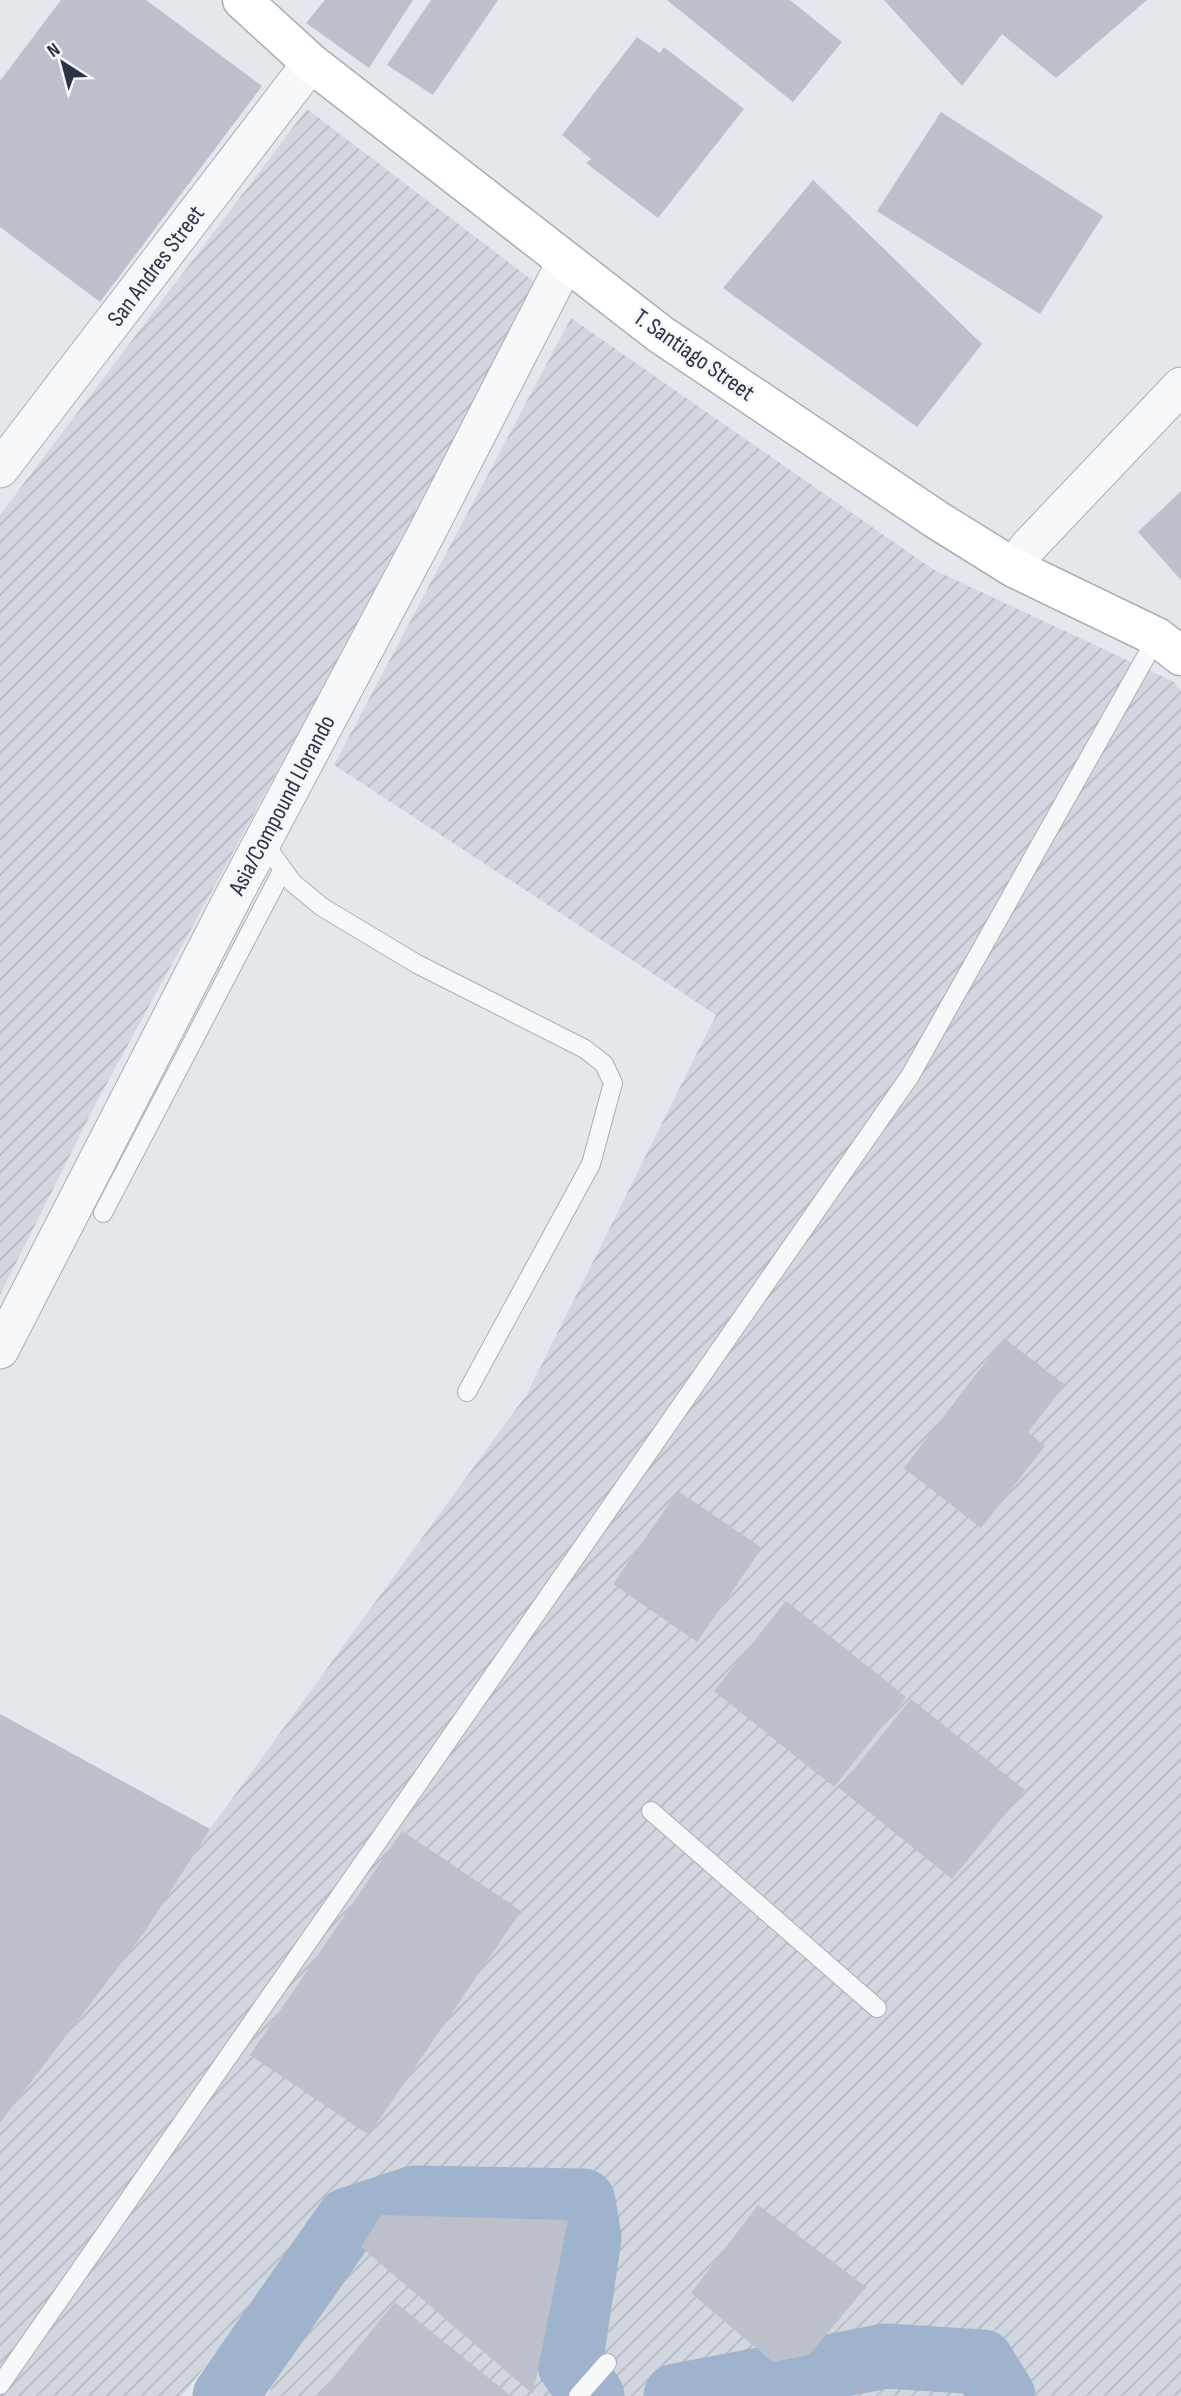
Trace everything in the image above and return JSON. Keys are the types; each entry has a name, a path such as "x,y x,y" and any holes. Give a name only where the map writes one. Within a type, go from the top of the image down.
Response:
{"main road":[{"name":"T. Santiago Street","path":"242,0 311,63 660,334 937,520 1014,568 1169,647"}],"street":[{"name":"San Andres Street","path":"0,469 311,63"},
{"name":"Asia/Compound Llorando","path":"0,1350 271,858 427,532 566,261"},
{"path":"1014,568 1028,547 1181,386"}],"lane":[{"path":"0,2385 910,1076 1169,647"},
{"path":"103,1213 271,858 293,883 322,907 405,957 585,1049 604,1065 613,1083 591,1164 467,1392"},
{"path":"651,1811 877,2008"},
{"path":"578,2396 607,2363"}],"shaded area":[{"path":"307,109 536,283 310,711 94,1107 0,1295 0,515"},
{"path":"571,318 934,570 1174,682 1181,691 1181,2396 267,2396 353,2229 338,2195 182,2396 0,2396 0,2123 62,2041 210,1829 527,1394 716,1015 334,765"}],"building":[{"path":"61,0 146,0 262,86 100,302 0,227 0,81"},
{"path":"325,0 413,0 369,68 306,23"},
{"path":"431,0 498,0 433,95 387,65"},
{"path":"667,0 790,0 842,42 793,102"},
{"path":"884,0 1147,0 1056,78 1002,34 962,86"},
{"path":"637,37 660,53 664,47 744,109 658,218 586,163 591,159 562,135"},
{"path":"941,112 1103,216 1040,314 877,211"},
{"path":"813,180 982,344 917,427 723,288"},
{"path":"1181,491 1181,580 1138,532"},
{"path":"1004,1338 1065,1385 1028,1432 1045,1446 981,1528 904,1468"},
{"path":"678,1491 762,1548 697,1642 613,1584"},
{"path":"786,1601 906,1697 834,1787 714,1691"},
{"path":"911,1699 1025,1790 952,1879 839,1788"},
{"path":"0,1714 210,1829 144,1933 0,2123"},
{"path":"402,1831 521,1911 369,2135 250,2055"},
{"path":"758,2205 866,2287 809,2355 773,2362 691,2293"},
{"path":"381,2215 568,2220 533,2394 361,2247"},
{"path":"395,2302 511,2396 318,2396"}],"waterway":[{"path":"225,2396 348,2220 415,2198 583,2201 589,2238 570,2365 592,2396"},
{"path":"676,2396 886,2356 982,2362 1003,2396"}]}
